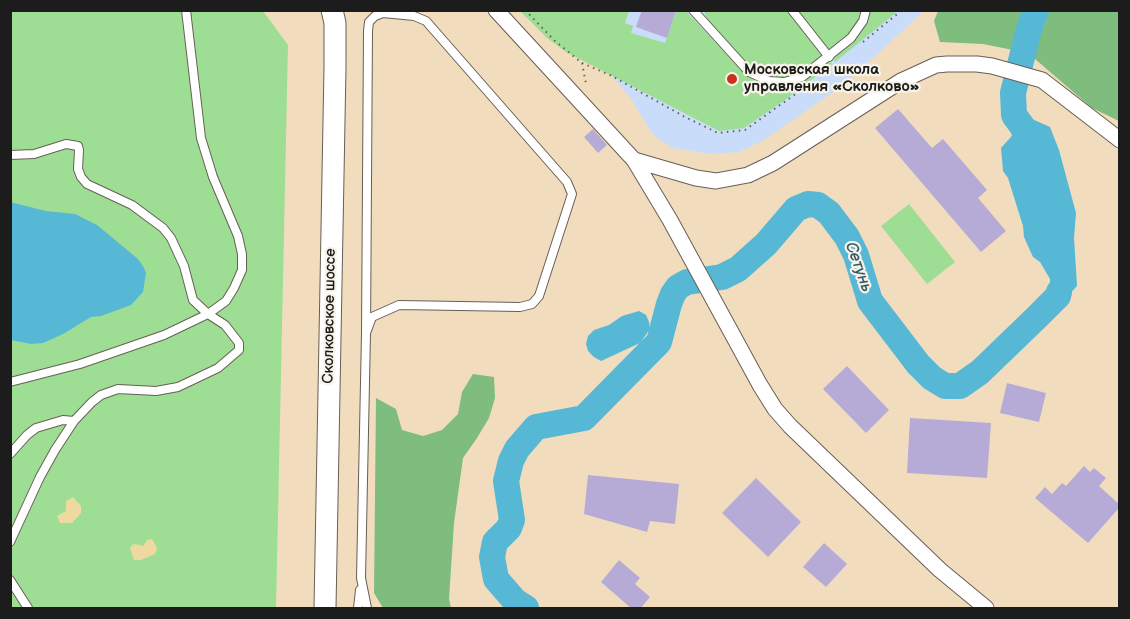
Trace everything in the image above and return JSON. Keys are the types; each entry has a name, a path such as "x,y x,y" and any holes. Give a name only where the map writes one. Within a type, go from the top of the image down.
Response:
{"street":[{"path":"496,10 634,160 775,409 940,570 986,609"},
{"name":"Сколковское шоссе","path":"325,609 335,15"},
{"path":"634,160 696,178 716,181 748,175 773,163 918,72 936,65 992,66 1042,80 1119,140"}],"lane":[{"path":"10,382 80,364 164,335 208,314 226,301 234,288 242,270 242,254 238,236 213,177 201,138 186,10"},
{"path":"693,10 744,67 761,78 776,82 793,81 810,72 851,38 863,21 866,10"},
{"path":"792,10 828,57"},
{"path":"358,609 361,586 366,333 369,21 383,13 421,17 567,182 572,194 539,296 532,304 520,307 399,305 372,317 366,333"},
{"path":"10,155 34,154 66,144 78,146 78,169 81,177 87,184 132,205 163,228 171,238 188,275 193,300 225,325 239,343 239,350 218,368 178,387 156,391 118,388 101,395 92,402 75,421 40,477 10,542"},
{"path":"10,454 36,428 63,420 75,421"},
{"path":"10,580 28,609"},
{"path":"361,586 367,609"}],"path":[{"path":"525,10 555,41 582,63 610,75 718,133 745,130 810,83"},
{"path":"860,44 902,10"},
{"path":"582,63 586,89 585,105"}],"shaded area":[{"name":"Московская школа управления «Сколково»","path":"555,11 924,11 846,83 764,140 739,152 712,154 672,148 653,135 630,97"}],"green space":[{"path":"10,11 263,11 288,45 276,608 11,608"},
{"path":"520,11 629,11 625,23 633,26 631,33 665,43 676,11 686,11 741,70 754,80 768,85 795,85 830,61 832,64 744,128 719,131 566,52 547,38"},
{"path":"704,11 787,11 823,56 808,68 792,76 784,78 763,75 752,69 708,21"},
{"path":"797,11 862,11 848,35 829,51"},
{"path":"871,11 898,11 835,62 833,59 862,32"},
{"path":"938,11 1119,11 1119,121 1092,108 1028,53 983,44 940,42 934,21"},
{"path":"909,204 955,262 927,284 881,226"},
{"path":"473,374 494,377 495,398 489,418 463,458 454,523 449,599 451,608 383,608 374,593 376,398 396,409 402,430 423,436 442,430 458,414 462,392"}],"sand":[{"path":"73,497 81,506 81,513 72,523 60,523 57,516 66,511 66,501"},
{"path":"152,539 157,548 155,554 141,560 134,560 130,548 132,545 143,546 147,540"}],"water":[{"path":"1032,119 1050,127 1059,150 1076,213 1074,238 1077,286 1040,326 1032,312 1046,297 1050,288 1050,279 1040,262 1033,257 1024,237 1023,226 1008,178 1003,171 1001,148 1019,128"},
{"path":"10,202 46,211 75,214 97,225 138,259 143,266 146,273 143,292 131,305 101,316 91,317 43,343 31,344 11,340"},
{"path":"639,311 646,315 650,329 640,343 601,361 588,351 586,344 588,336 594,330 609,325 622,316"}],"building":[{"path":"642,10 676,10 667,38 636,27"},
{"path":"898,109 932,148 943,139 987,190 978,198 1006,231 981,252 875,128"},
{"path":"593,129 607,145 598,153 584,137"},
{"path":"847,366 889,410 866,433 823,389"},
{"path":"1007,383 1046,393 1039,422 1000,413"},
{"path":"910,418 991,423 987,478 907,473"},
{"path":"1084,466 1090,472 1094,468 1106,478 1099,486 1119,504 1119,508 1088,543 1035,498 1045,487 1052,494 1062,483 1066,486"},
{"path":"588,475 679,484 675,524 650,521 647,532 584,514"},
{"path":"756,478 801,522 768,557 722,513"},
{"path":"824,543 847,564 826,587 803,567"},
{"path":"619,560 640,578 635,584 650,597 640,609 632,609 601,582"}],"waterway":[{"name":"Сетунь","path":"1035,157 1022,126 1014,115 1013,93 1036,10"},
{"name":"Сетунь","path":"526,608 515,601 496,579 492,557 495,542 509,528 512,520 506,481 517,449 536,427 584,418 659,342 669,304 678,287 687,282 722,277 738,269 766,244 796,209 808,204 818,205 829,213 847,237 856,255 870,301 918,364 932,378 945,386 960,386 980,372 1058,296 1059,292"}],"place":[{"name":"Московская школа управления «Сколково»","path":"732,79"}]}
